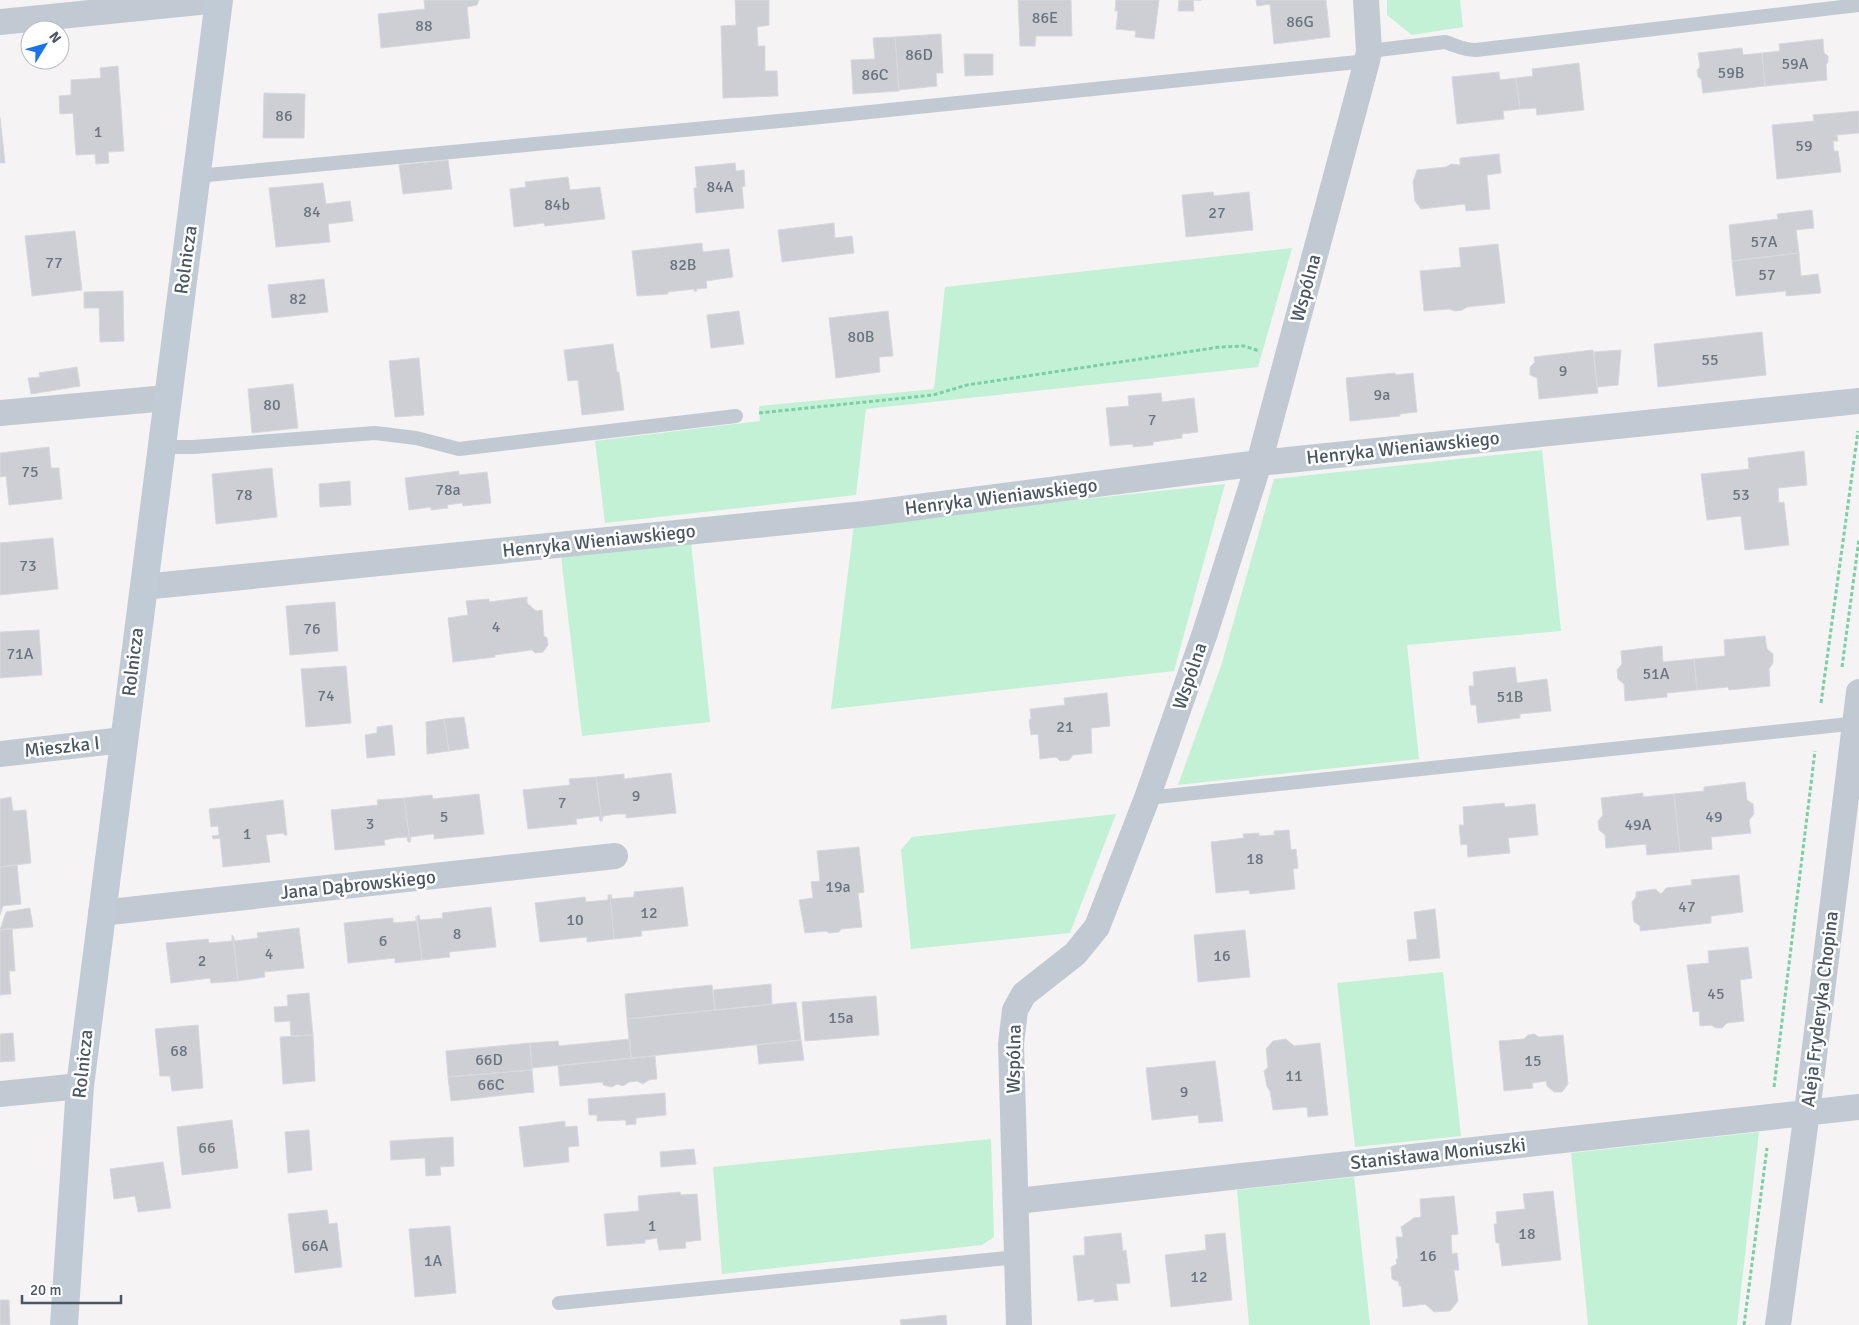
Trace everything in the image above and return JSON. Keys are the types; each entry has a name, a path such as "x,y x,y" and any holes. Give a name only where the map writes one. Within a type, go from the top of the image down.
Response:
{"street":[{"path":"0,22 219,0"},
{"name":"Rolnicza","path":"64,1325 80,1086 219,0"},
{"name":"Wspólna","path":"1019,1325 1011,1044 1015,1010 1024,994 1075,954 1097,927 1147,798 1205,633 1259,463 1368,56 1366,0"},
{"path":"0,413 167,398"},
{"name":"Henryka Wieniawskiego","path":"143,587 864,514 1259,463 1859,401"},
{"name":"Aleja Fryderyka Chopina","path":"1778,1325 1857,724 1859,692"},
{"name":"Mieszka I","path":"0,754 123,740"},
{"name":"Jana Dąbrowskiego","path":"101,913 614,856"},
{"path":"0,1094 80,1086"},
{"name":"Stanisława Moniuszki","path":"1016,1200 1859,1107"}],"lane":[{"path":"197,176 811,118 1368,56 1445,42 1463,50 1476,50 1859,5"},
{"path":"162,447 193,447 375,433 416,438 459,449 736,416"},
{"path":"1147,798 1857,724"},
{"path":"559,1304 1017,1257"}],"path":[{"path":"736,416 933,395 967,385 1220,347 1244,346 1269,354 1284,368"},
{"path":"1744,1325 1818,727 1859,426"}],"green space":[{"path":"1387,0 1460,0 1463,27 1412,35 1387,15"},
{"path":"1292,248 1258,367 866,409 856,495 605,523 595,441 760,421 759,406 934,389 945,287"},
{"path":"1542,450 1561,631 1407,645 1419,759 1178,785 1221,666 1274,479"},
{"path":"1225,484 1174,671 831,709 854,524"},
{"path":"691,542 710,722 582,736 561,556"},
{"path":"1116,814 1070,933 911,949 901,850 912,837"},
{"path":"1443,972 1461,1136 1355,1147 1337,983"},
{"path":"1759,1132 1737,1325 1588,1325 1571,1153"},
{"path":"991,1139 994,1237 982,1245 722,1274 713,1167"},
{"path":"1354,1177 1370,1325 1249,1325 1237,1190"}],"building":[{"path":"424,0 479,0 477,5 467,7 470,38 381,48 378,14 425,9"},
{"path":"735,0 769,0 769,25 757,27 758,46 765,46 765,71 777,71 778,96 723,98 721,26 736,25"},
{"path":"1018,0 1071,0 1072,36 1036,36 1035,46 1020,46"},
{"path":"1116,0 1159,0 1154,39 1135,37 1136,31 1116,29 1118,11 1115,11"},
{"path":"1179,0 1193,0 1194,11 1178,11"},
{"path":"1256,0 1326,0 1330,37 1274,44 1270,4 1257,6"},
{"path":"941,34 943,73 936,73 937,86 899,90 895,37"},
{"path":"895,37 899,91 853,94 851,60 875,59 873,38"},
{"path":"1823,39 1824,53 1828,56 1826,65 1827,80 1765,86 1762,53 1780,51 1779,44"},
{"path":"1742,48 1743,55 1762,53 1765,86 1703,93 1701,79 1698,77 1697,70 1700,67 1698,53"},
{"path":"964,54 993,54 993,75 965,76"},
{"path":"1579,63 1584,110 1537,115 1536,108 1520,109 1516,78 1533,76 1532,69"},
{"path":"118,66 124,151 108,152 109,163 96,164 95,154 76,155 73,113 60,114 59,96 71,95 71,80 101,78 100,68"},
{"path":"1499,72 1500,80 1516,78 1520,109 1503,111 1504,119 1457,124 1452,77"},
{"path":"264,93 305,94 304,138 263,138"},
{"path":"1859,111 1859,133 1837,135 1838,141 1833,141 1834,151 1838,151 1841,172 1777,179 1772,125 1814,121 1813,115"},
{"path":"0,117 5,163 0,163"},
{"path":"1499,154 1501,173 1487,175 1490,209 1466,211 1465,204 1421,209 1415,201 1413,182 1417,170 1446,167 1451,164 1460,165 1460,158"},
{"path":"448,160 452,189 403,194 399,165"},
{"path":"735,163 736,171 744,170 745,186 742,187 744,208 696,213 694,188 697,188 695,167"},
{"path":"568,177 570,190 600,187 605,219 545,226 544,223 514,227 510,189 526,187 525,182"},
{"path":"323,183 326,204 350,201 353,221 328,224 330,242 276,247 269,188"},
{"path":"1213,192 1214,196 1249,192 1253,230 1186,237 1182,195"},
{"path":"1812,210 1814,228 1796,230 1799,253 1732,261 1729,225 1778,219 1777,214"},
{"path":"834,223 835,238 852,236 854,253 782,262 778,230"},
{"path":"75,231 82,290 32,296 25,236"},
{"path":"702,243 703,252 729,249 733,277 706,281 707,288 696,289 697,291 694,291 694,289 668,292 668,294 637,296 632,251"},
{"path":"1498,244 1505,303 1467,307 1455,311 1449,309 1424,311 1420,271 1461,267 1459,248"},
{"path":"1799,253 1801,276 1818,274 1821,293 1786,296 1786,291 1736,296 1732,261"},
{"path":"324,279 328,312 272,318 268,285"},
{"path":"123,291 124,341 100,342 99,308 84,308 84,292"},
{"path":"739,311 744,344 711,348 707,315"},
{"path":"888,311 893,356 879,357 880,372 836,378 829,318"},
{"path":"1762,332 1766,375 1658,387 1654,344"},
{"path":"613,344 624,410 582,415 578,380 568,381 564,350"},
{"path":"1593,350 1598,393 1539,399 1537,378 1530,375 1530,367 1535,362 1534,357"},
{"path":"1621,350 1618,385 1597,387 1594,352"},
{"path":"419,358 424,415 395,417 389,361"},
{"path":"77,367 80,386 31,394 28,378 40,377 39,373"},
{"path":"1395,373 1396,375 1413,373 1417,412 1400,414 1400,416 1350,421 1346,378"},
{"path":"293,384 298,428 252,433 248,389"},
{"path":"1161,393 1162,402 1194,398 1198,432 1182,434 1182,438 1153,442 1153,445 1133,447 1133,444 1110,446 1106,408 1129,406 1128,396"},
{"path":"49,447 51,468 59,468 62,499 9,505 6,476 0,477 0,453"},
{"path":"1804,451 1807,485 1778,488 1779,503 1784,502 1789,545 1745,550 1741,516 1707,520 1701,474 1749,469 1748,458"},
{"path":"272,468 277,517 216,524 212,474"},
{"path":"459,471 459,475 487,472 491,503 463,506 462,503 447,505 448,508 431,510 431,507 409,510 405,478"},
{"path":"350,481 351,505 320,507 319,484"},
{"path":"53,538 58,589 0,595 0,543"},
{"path":"527,597 527,603 536,611 542,610 544,636 547,638 548,645 543,652 535,653 532,650 453,662 448,618 468,615 466,601 489,599 489,602"},
{"path":"335,602 338,651 290,655 286,606"},
{"path":"39,630 42,675 0,678 0,632"},
{"path":"1765,636 1767,649 1773,654 1773,663 1769,669 1770,686 1729,690 1728,687 1697,690 1694,659 1725,656 1724,640"},
{"path":"1662,646 1663,662 1694,659 1697,690 1667,693 1667,697 1625,701 1624,684 1618,679 1617,670 1622,664 1621,651"},
{"path":"346,666 351,723 306,727 301,669"},
{"path":"1515,667 1517,683 1547,679 1551,711 1520,714 1520,718 1478,723 1476,705 1471,705 1469,689 1469,686 1474,686 1473,672"},
{"path":"1107,693 1110,726 1091,728 1092,753 1073,755 1069,760 1060,761 1056,757 1040,759 1038,734 1031,735 1030,709 1065,705 1064,698"},
{"path":"464,717 469,748 449,751 444,719"},
{"path":"444,719 449,751 427,754 426,722"},
{"path":"392,725 395,755 367,758 365,735 377,733 377,727"},
{"path":"671,773 676,813 626,818 626,814 617,814 603,816 602,821 596,777 624,774 624,779"},
{"path":"596,777 602,821 600,821 599,816 576,819 577,824 528,829 523,790 570,785 569,779"},
{"path":"1745,782 1747,800 1753,804 1754,814 1749,820 1751,833 1711,837 1712,849 1680,852 1674,794 1704,791 1704,787"},
{"path":"1643,793 1643,797 1674,794 1680,852 1647,855 1646,844 1606,848 1605,835 1599,830 1598,821 1603,815 1601,798"},
{"path":"479,794 484,834 434,839 434,834 424,835 411,837 410,842 404,798 432,795 433,799"},
{"path":"11,797 13,811 26,810 31,863 0,867 0,799"},
{"path":"404,798 410,842 408,842 407,837 395,838 384,840 385,845 335,850 331,810 378,805 377,800"},
{"path":"283,800 287,835 284,835 284,833 266,835 270,862 223,867 220,838 213,839 212,836 219,835 218,826 211,827 209,809"},
{"path":"1504,803 1505,807 1535,804 1538,835 1508,838 1510,853 1468,857 1467,844 1461,845 1459,825 1464,825 1463,807"},
{"path":"1289,830 1291,850 1296,849 1298,868 1293,869 1295,889 1250,894 1249,890 1216,893 1211,842 1244,838 1243,834 1259,833 1259,836 1274,835 1274,831"},
{"path":"859,847 864,892 858,893 862,927 841,929 839,932 805,933 799,900 813,898 811,882 820,881 817,851"},
{"path":"17,865 21,904 3,906 0,915 0,867"},
{"path":"1739,875 1743,912 1711,916 1711,923 1640,931 1640,926 1634,922 1632,902 1636,897 1636,892 1655,889 1661,894 1666,888 1692,885 1691,880"},
{"path":"683,887 688,926 641,931 642,936 614,939 611,894 612,899 634,897 634,892"},
{"path":"608,895 610,895 614,939 587,942 587,937 540,942 535,903 585,897 586,902 608,900"},
{"path":"491,907 496,947 449,952 450,957 422,960 417,916 419,915 420,920 443,918 442,913"},
{"path":"30,908 33,927 0,930 6,912"},
{"path":"1435,909 1440,958 1409,961 1407,940 1417,939 1414,912"},
{"path":"416,916 422,960 395,963 395,958 348,963 344,923 393,918 393,923 416,921"},
{"path":"12,928 15,971 9,971 11,994 0,995 0,930"},
{"path":"299,928 304,968 264,972 265,977 238,981 233,936 235,941 258,938 257,933"},
{"path":"1245,930 1250,977 1198,982 1194,935"},
{"path":"232,935 238,981 211,983 210,978 171,983 166,943 208,939 209,943 232,941"},
{"path":"1748,947 1752,978 1740,980 1744,1021 1727,1023 1722,1028 1716,1028 1711,1025 1700,1026 1699,1011 1693,1012 1687,965 1709,963 1708,951"},
{"path":"771,984 772,1004 715,1010 713,990"},
{"path":"712,985 715,1010 627,1019 625,994"},
{"path":"309,993 313,1035 291,1036 290,1021 275,1022 274,1007 288,1006 287,995"},
{"path":"876,996 879,1035 805,1041 802,1002"},
{"path":"796,1002 801,1040 631,1058 627,1019"},
{"path":"198,1025 203,1088 172,1091 170,1076 160,1076 155,1029"},
{"path":"13,1033 15,1061 0,1062 0,1034"},
{"path":"1534,1034 1539,1037 1563,1035 1568,1084 1562,1092 1554,1092 1547,1086 1546,1081 1532,1083 1533,1088 1504,1091 1499,1041 1524,1039 1528,1035"},
{"path":"313,1035 315,1081 283,1084 280,1037"},
{"path":"630,1039 631,1058 532,1068 530,1043 558,1041 559,1046"},
{"path":"1286,1039 1294,1046 1320,1043 1328,1115 1308,1117 1307,1107 1273,1110 1264,1071 1268,1067 1266,1049 1273,1041"},
{"path":"801,1040 804,1060 759,1064 757,1045"},
{"path":"530,1043 532,1070 448,1077 446,1051"},
{"path":"655,1056 657,1079 649,1080 643,1084 637,1081 629,1082 623,1086 617,1084 612,1087 603,1085 603,1082 560,1086 558,1066"},
{"path":"1215,1061 1223,1121 1199,1123 1198,1115 1152,1120 1146,1068"},
{"path":"532,1070 534,1092 451,1101 448,1077"},
{"path":"665,1093 666,1115 636,1118 636,1124 626,1125 626,1120 597,1121 597,1115 589,1115 588,1099"},
{"path":"232,1120 238,1168 182,1175 177,1127"},
{"path":"565,1121 565,1127 577,1126 579,1146 568,1147 569,1162 524,1167 519,1127"},
{"path":"309,1130 312,1170 288,1173 285,1132"},
{"path":"453,1137 454,1166 440,1167 441,1175 426,1176 425,1158 391,1160 390,1141"},
{"path":"694,1149 696,1164 661,1167 660,1152"},
{"path":"163,1162 171,1208 138,1212 135,1196 114,1199 110,1169"},
{"path":"1553,1191 1561,1260 1502,1266 1499,1243 1496,1243 1494,1224 1497,1224 1496,1212 1525,1209 1523,1194"},
{"path":"680,1192 681,1195 697,1194 701,1240 685,1242 686,1248 659,1250 657,1238 645,1240 645,1243 607,1246 604,1214 639,1211 638,1196"},
{"path":"1454,1196 1458,1234 1451,1235 1452,1254 1457,1253 1459,1270 1454,1270 1458,1301 1450,1311 1434,1312 1425,1304 1403,1307 1401,1286 1399,1286 1399,1282 1392,1279 1391,1267 1397,1264 1396,1259 1398,1259 1396,1237 1403,1237 1401,1227 1414,1218 1421,1217 1420,1199"},
{"path":"327,1210 329,1224 337,1223 342,1267 295,1273 288,1214"},
{"path":"450,1226 456,1293 415,1297 409,1229"},
{"path":"1121,1233 1123,1251 1126,1250 1130,1283 1116,1284 1118,1300 1094,1302 1094,1299 1078,1301 1073,1256 1085,1255 1084,1237"},
{"path":"1225,1233 1232,1300 1171,1307 1165,1255 1206,1250 1205,1235"},
{"path":"0,1300 9,1300 10,1325 0,1325"},
{"path":"946,1315 947,1325 901,1325 900,1320"}]}
